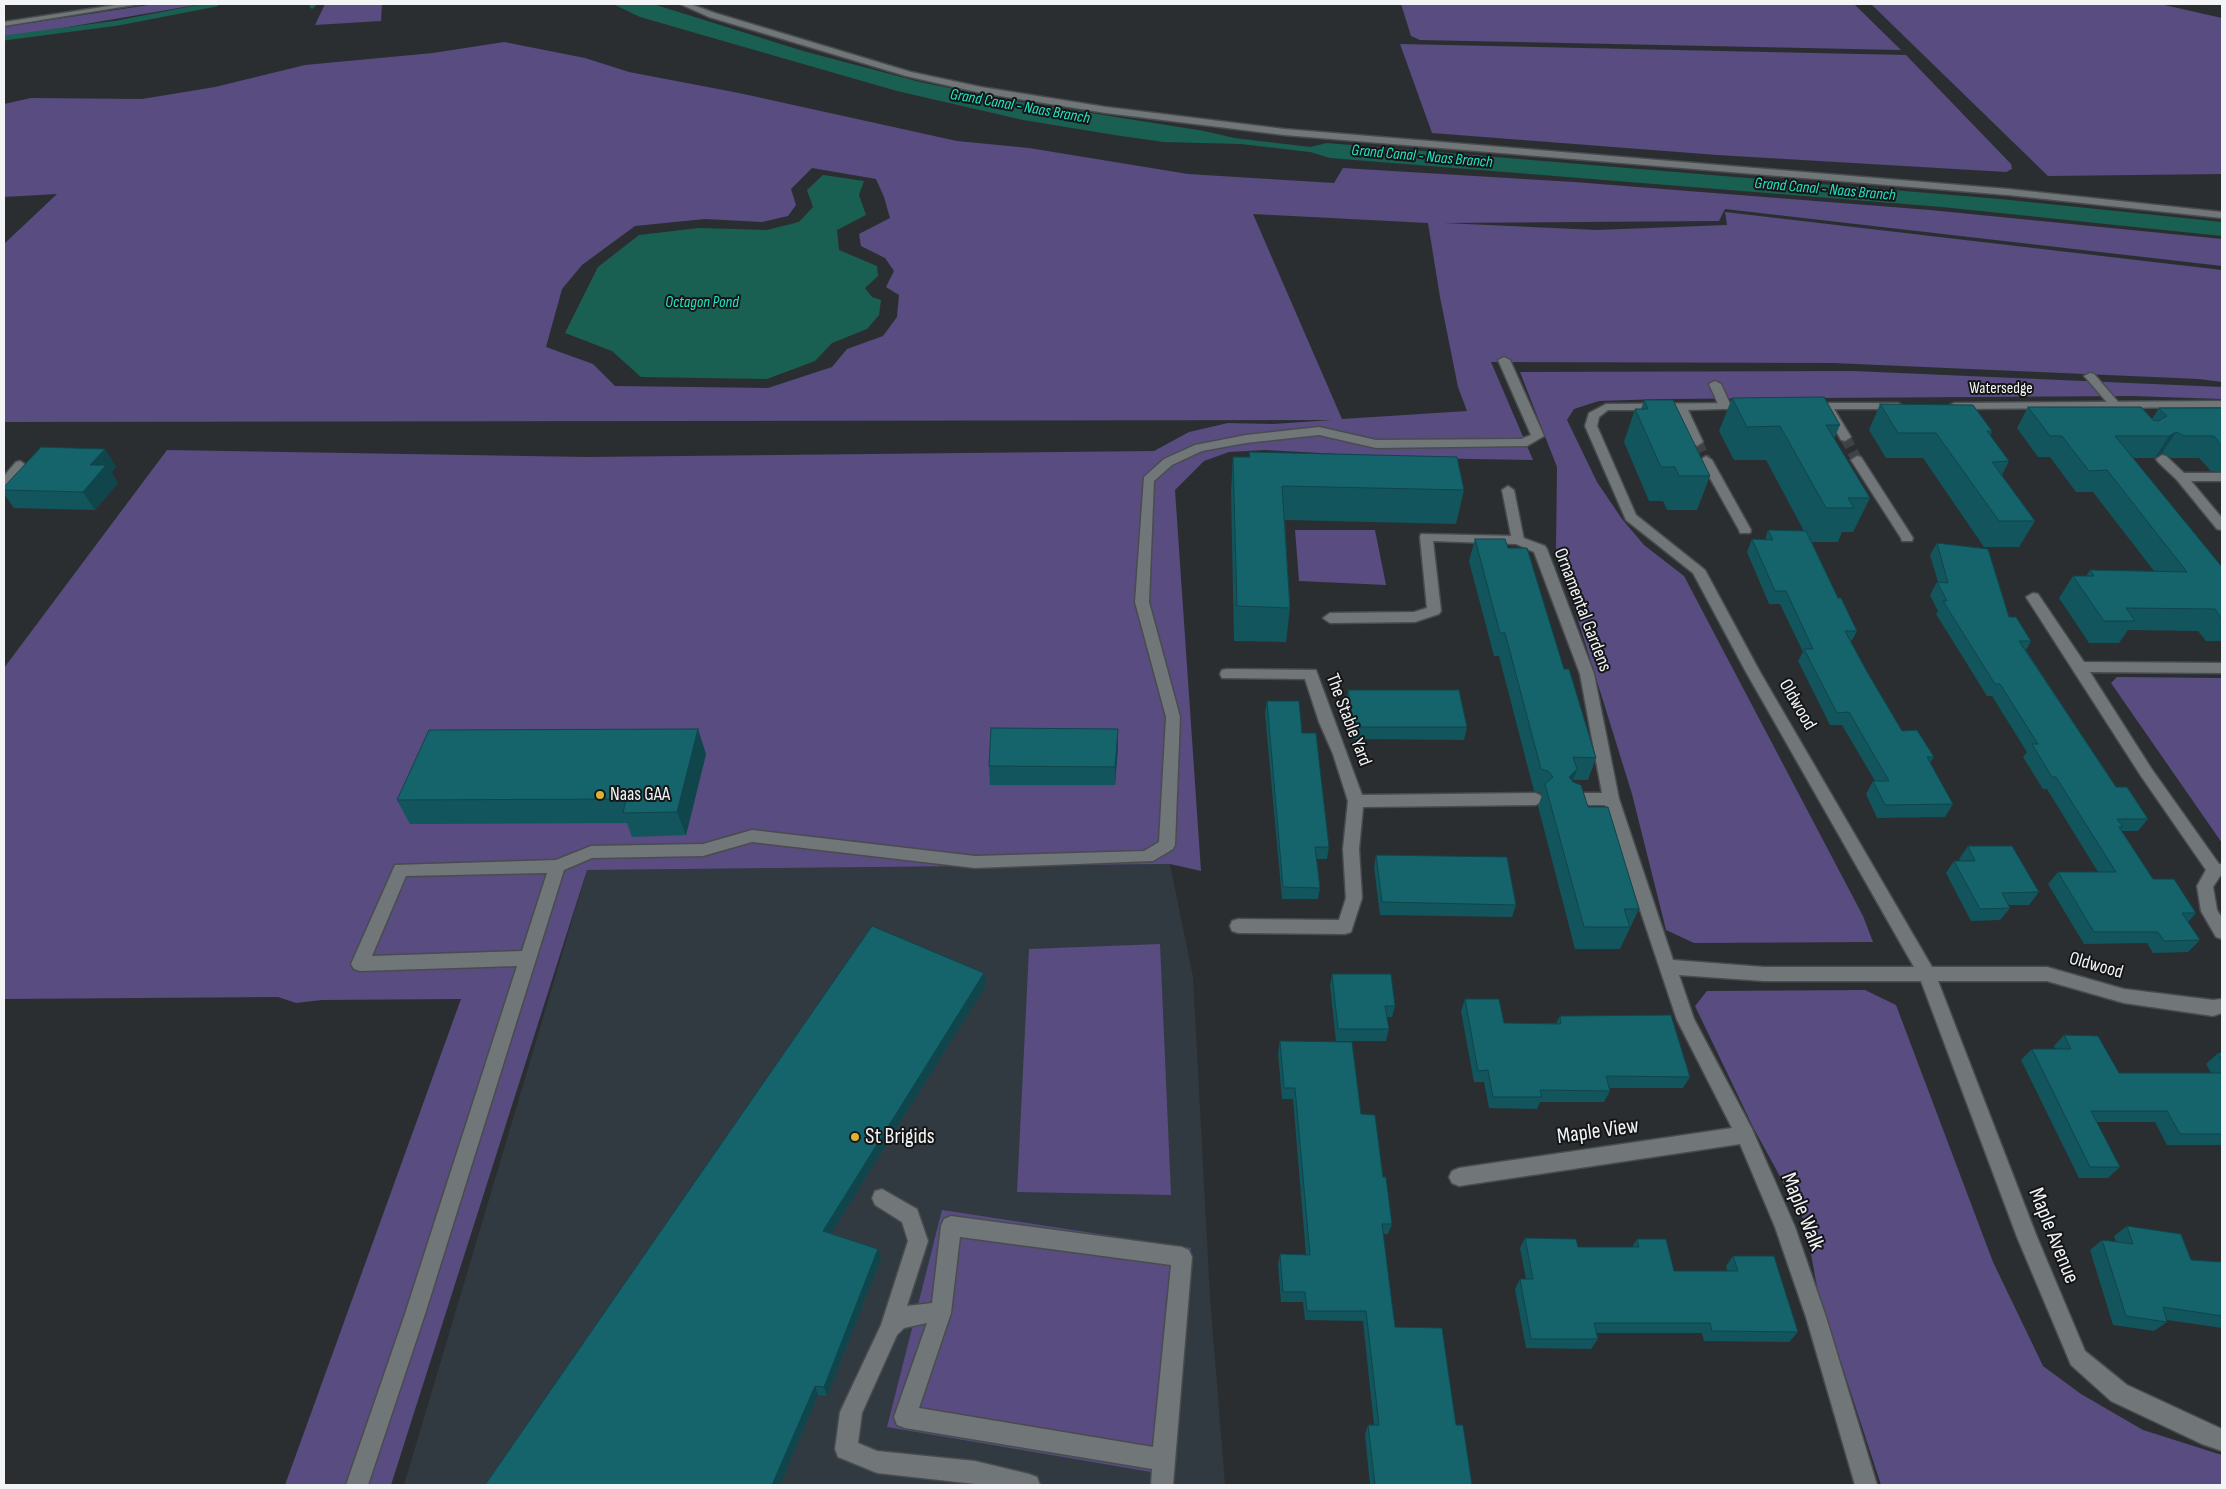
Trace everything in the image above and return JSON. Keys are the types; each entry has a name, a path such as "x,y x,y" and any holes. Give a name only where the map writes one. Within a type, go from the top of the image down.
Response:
{"street":[{"path":"4,24 136,4"},
{"path":"684,4 712,15 909,74 981,90 1106,110 1284,132 2008,192 2222,215"},
{"path":"528,958 360,964 401,870 557,866 590,852 703,850 752,836 975,862 1147,857 1166,845 1173,717 1142,602 1148,480 1168,462 1199,448 1246,439 1319,431 1376,444 1523,443 1538,436 1504,360"},
{"path":"2090,376 2127,418"},
{"path":"1715,384 1725,406"},
{"name":"Watersedge","path":"1940,406 2222,404"},
{"path":"1697,442 1681,407 1762,406"},
{"path":"1799,406 1912,406"},
{"path":"1827,406 1845,437"},
{"name":"Oldwood","path":"1681,407 1606,407 1593,415 1591,426 1611,476 1631,517 1698,570 1754,672 1927,974"},
{"path":"2162,459 2181,477 2222,526"},
{"path":"1706,460 1745,530"},
{"path":"1857,460 1907,538"},
{"path":"4,484 20,465"},
{"path":"2181,477 2222,477"},
{"path":"1508,490 1518,540"},
{"name":"Ornamental Gardens","path":"1330,618 1415,617 1434,611 1426,537 1518,540 1540,549 1587,674 1611,799 1667,968"},
{"path":"2033,597 2080,667 2146,772 2218,870 2205,886 2209,911 2222,932"},
{"path":"2080,667 2222,668"},
{"name":"The Stable Yard","path":"1227,674 1311,674 1326,722 1341,754 1356,801 1351,849 1354,898 1345,927 1238,926"},
{"path":"1356,801 1535,799"},
{"path":"1571,799 1611,799"},
{"path":"357,1485 557,866"},
{"name":"Oldwood","path":"1667,968 1764,974 2047,974 2124,996 2213,1008 2222,1006"},
{"name":"Maple Walk","path":"1667,968 1686,1020 1745,1135 1785,1227 1816,1317 1866,1485"},
{"name":"Maple Avenue","path":"1927,974 2027,1236 2078,1358 2119,1393 2222,1440"},
{"name":"Maple View","path":"1459,1177 1745,1135"},
{"path":"882,1198 910,1216 918,1240 890,1328 851,1412 846,1449 877,1462 975,1472 1029,1485"},
{"path":"1162,1485 1182,1257 951,1226 940,1313 905,1417 1163,1460"},
{"path":"890,1328 898,1319 920,1313 940,1313"}],"shaded area":[{"path":"155,4 202,4 4,38 4,27"},
{"path":"325,4 382,4 381,21 315,25"},
{"path":"1401,4 1854,4 1901,50 1420,40 1411,36"},
{"path":"1871,4 2160,4 2222,18 2222,174 2048,176"},
{"name":"Naas GAA","path":"504,42 585,58 629,72 739,93 957,141 1029,148 1188,174 1334,183 1343,168 1574,182 1930,210 2222,239 2222,266 1725,209 1719,221 1444,223 1597,230 1727,225 1725,212 2222,270 2222,382 2199,379 1833,363 1491,362 1533,460 1412,458 1265,450 1229,452 1204,461 1175,490 1201,871 1170,864 587,870 391,1485 285,1485 461,999 322,1000 296,1003 278,997 4,999 4,668 167,450 587,457 1154,451 1189,432 1228,423 1273,424 1332,420 4,422 4,244 57,194 4,197 4,104 31,98 142,99 215,87 305,65 433,53","holes":["812,168 876,179 884,197 890,218 859,234 861,246 885,258 894,271 886,287 899,295 897,317 883,336 847,349 832,367 768,388 615,386 593,364 546,347 562,289 582,265 635,226 705,219 762,222 788,216 796,205 791,189","1253,214 1428,223 1440,297 1458,387 1467,411 1342,419"]},
{"path":"1400,44 1906,55 2011,164 2012,169 2006,172 1717,155 1432,133"},
{"path":"1853,371 2222,387 2222,399 2131,396 1662,399 1599,401 1574,409 1567,420 1597,482 1622,519 1644,545 1684,576 1863,916 1873,942 1694,943 1666,930 1632,794 1556,549 1557,467 1520,372"},
{"path":"1295,530 1375,530 1386,585 1299,581"},
{"path":"2117,677 2222,678 2222,843 2111,683"},
{"name":"St Brigids","path":"1170,864 1193,977 1210,1297 1225,1485 404,1485 587,870"},
{"path":"1160,944 1171,1195 1017,1192 1029,949"},
{"path":"1865,990 1896,1005 1993,1262 2043,1366 2081,1394 2143,1430 2222,1455 2222,1485 1881,1485 1818,1292 1805,1222 1754,1129 1695,1006 1707,991"},
{"path":"942,1210 1191,1248 1163,1474 887,1427"}],"water":[{"name":"Grand Canal - Naas Branch","path":"613,4 653,4 803,51 920,82 1002,99 1204,131 1234,138 1310,147 1327,143 2000,199 2222,222 2222,236 1942,207 1330,158 1310,152 1241,144 1164,142 1121,136 1023,120 897,91 640,17"},
{"name":"Octagon Pond","path":"823,175 864,181 859,195 866,215 837,230 839,250 877,266 878,276 865,288 872,297 881,300 879,315 867,329 832,343 815,361 767,379 641,377 612,351 565,333 598,267 639,235 699,228 767,230 799,222 813,207 807,190"}],"building":[{"path":"1824,397 1840,425 1826,425 1870,498 1848,498 1854,508 1826,508 1780,426 1747,427 1732,398"},
{"path":"1644,400 1673,400 1710,476 1679,476 1675,467 1661,467 1635,409 1648,409"},
{"path":"1880,404 1973,405 1992,431 1987,431 2009,461 1992,462 2035,521 1999,521 1936,433 1898,433"},
{"path":"2028,407 2141,407 2153,420 2158,421 2167,416 2159,408 2222,408 2222,446 2214,436 2185,436 2176,432 2169,436 2115,436 2222,567 2222,619 2215,609 2126,608 2135,621 2104,621 2073,576 2094,576 2090,570 2187,572 2107,470 2089,471 2062,436 2050,436"},
{"path":"41,447 105,449 90,465 106,465 83,492 4,490 4,487"},
{"path":"1249,452 1457,457 1464,490 1282,486 1290,608 1237,606 1233,457 1250,457"},
{"path":"1768,530 1806,531 1838,598 1841,598 1857,631 1845,631 1866,670 1902,731 1917,730 1934,757 1927,757 1953,804 1885,805 1873,781 1889,781 1849,712 1837,713 1804,649 1813,649 1786,591 1775,591 1752,539 1773,540"},
{"path":"1475,539 1505,539 1508,548 1527,548 1564,669 1569,669 1596,758 1573,757 1577,769 1569,777 1573,782 1581,785 1588,807 1608,807 1639,909 1624,909 1630,927 1584,927 1545,784 1553,777 1548,771 1541,769 1505,633 1500,633"},
{"path":"1937,543 1988,549 2009,617 2016,617 2031,641 2019,641 2116,787 2127,787 2148,819 2117,819 2123,827 2119,827 2153,879 2174,879 2196,913 2182,913 2200,940 2164,941 2158,932 2094,932 2058,872 2116,872 2056,777 2052,777 2032,744 2038,744 2000,684 1995,684 1943,601 1947,601 1937,582 1948,583"},
{"path":"1348,690 1459,690 1467,727 1354,727"},
{"path":"1267,701 1299,701 1302,733 1316,733 1329,847 1315,847 1320,888 1283,887"},
{"path":"991,728 1118,729 1115,767 989,766"},
{"path":"698,729 677,812 623,813 626,799 397,800 429,730"},
{"path":"1968,846 2012,846 2039,892 2002,893 2010,908 1980,909 1954,861 1975,861"},
{"path":"1376,855 1507,857 1516,905 1382,902"},
{"path":"872,926 984,973 823,1231 878,1249 824,1387 815,1386 772,1485 485,1485"},
{"path":"1332,974 1391,974 1395,1006 1385,1006 1389,1029 1338,1029"},
{"path":"1465,999 1499,999 1504,1023 1561,1024 1560,1016 1671,1015 1690,1077 1606,1076 1610,1091 1540,1090 1542,1097 1493,1097 1488,1070 1478,1071"},
{"path":"2064,1035 2098,1036 2119,1073 2222,1073 2222,1134 2180,1134 2167,1111 2091,1111 2120,1167 2090,1167 2032,1049 2071,1049"},
{"path":"1280,1041 1352,1042 1361,1114 1375,1115 1383,1177 1386,1177 1392,1224 1382,1224 1395,1327 1442,1328 1456,1425 1463,1425 1472,1485 1375,1485 1368,1425 1379,1425 1366,1311 1307,1311 1305,1292 1283,1292 1280,1254 1310,1255 1295,1088 1284,1088"},
{"path":"2218,1053 2222,1053 2222,1061"},
{"path":"2127,1226 2181,1234 2191,1260 2222,1262 2222,1316 2163,1307 2167,1322 2126,1316 2102,1240 2133,1244"},
{"path":"1525,1238 1576,1239 1578,1247 1639,1247 1637,1239 1666,1239 1674,1271 1738,1271 1733,1256 1774,1256 1798,1332 1712,1331 1710,1323 1594,1323 1598,1339 1531,1339 1520,1279 1533,1279"}],"waterway":[{"path":"4,38 118,23 216,4"}],"tunnel":[{"path":"1845,437 1857,460"},
{"path":"1697,442 1706,460"}],"place":[{"name":"Naas GAA","path":"600,795"},
{"name":"St Brigids","path":"855,1137"}]}
